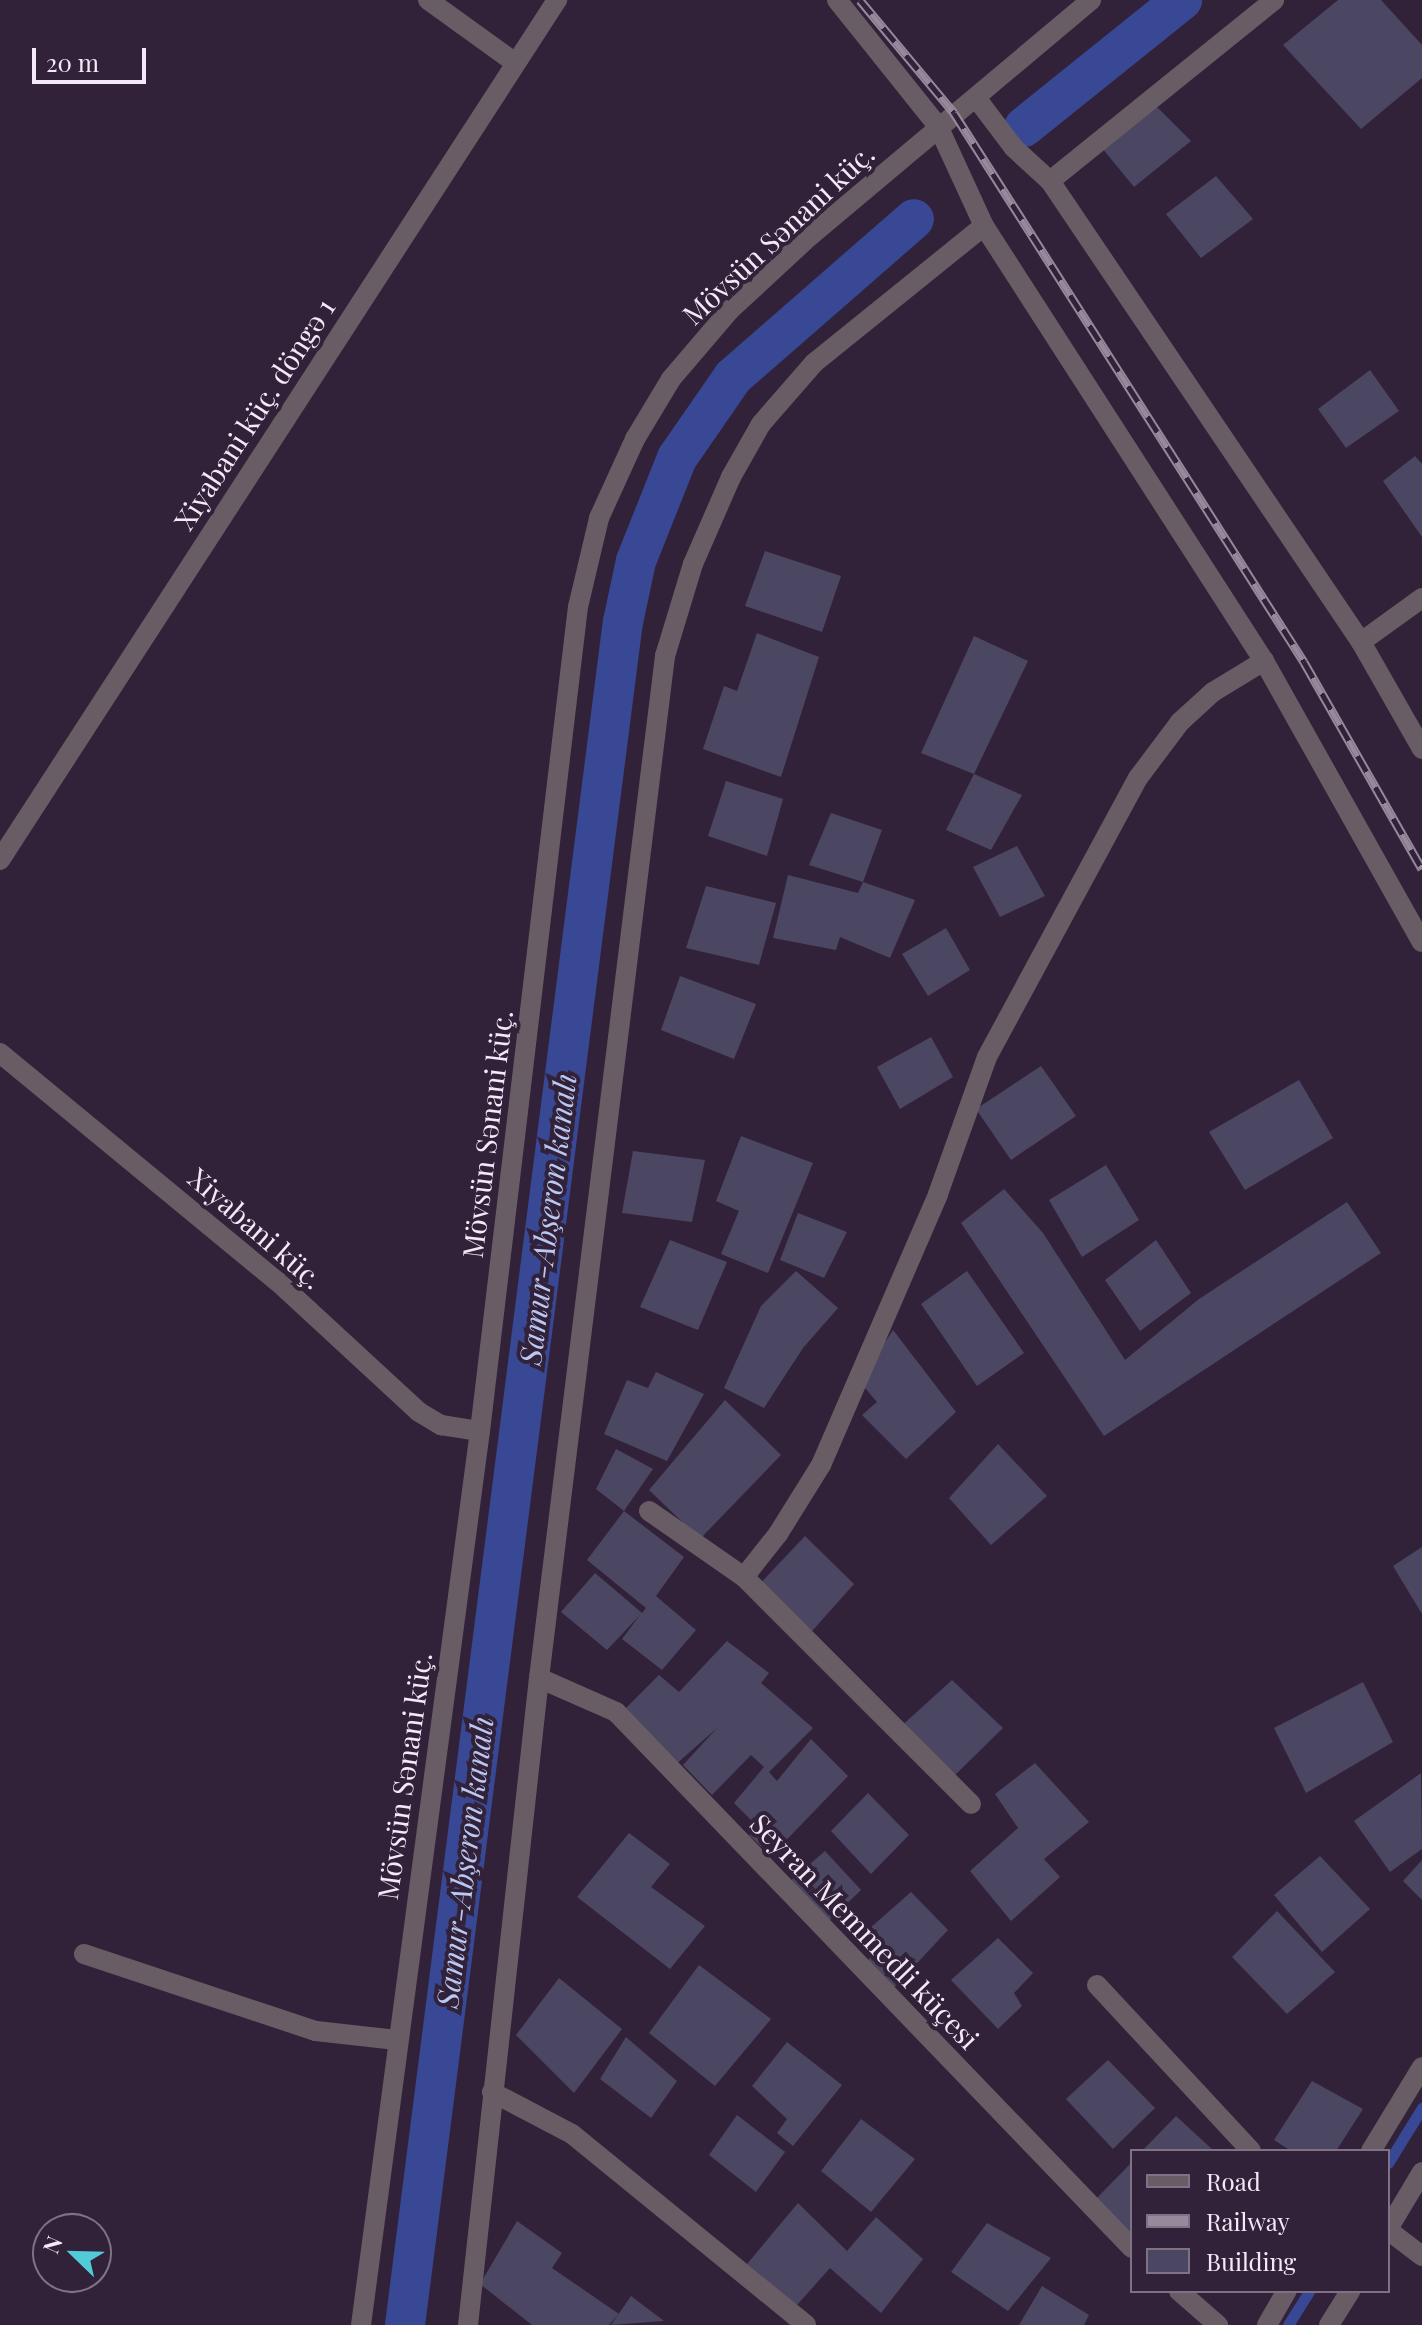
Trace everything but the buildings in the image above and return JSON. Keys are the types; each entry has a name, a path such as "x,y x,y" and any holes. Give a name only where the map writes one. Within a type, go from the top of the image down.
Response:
{"street":[{"path":"428,0 514,62"},
{"name":"Xiyabani küç. döngə 1","path":"0,860 557,0"},
{"path":"837,0 938,126 984,226 1264,661 1422,942"},
{"name":"Mövsün Sənani küç.","path":"361,2325 396,2040 480,1431 578,607 599,518 635,439 680,367 730,310 938,126 977,99 1091,0"},
{"path":"1050,181 1274,0"},
{"path":"977,99 1014,148 1050,181 1361,642 1422,749"},
{"path":"468,2325 539,1678 650,753 670,640 693,564 731,477 761,424 814,363 984,226"},
{"path":"1361,642 1422,598"},
{"path":"744,1577 778,1534 821,1465 938,1194 987,1057 1138,778 1180,722 1213,692 1264,661"},
{"name":"Xiyabani küç.","path":"0,1053 265,1271 419,1412 441,1425 480,1431"},
{"path":"649,1511 744,1577 971,1804"},
{"name":"Seyran Memmedli küçesi","path":"539,1678 616,1712 1130,2246"},
{"path":"84,1954 303,2027 396,2040"},
{"path":"1097,1985 1249,2149"},
{"path":"1372,2149 1422,2067"},
{"path":"492,2092 572,2134 806,2325"},
{"path":"1390,2227 1422,2172"},
{"path":"1390,2232 1422,2256"},
{"path":"1181,2293 1218,2325"},
{"path":"1267,2325 1286,2293"},
{"path":"1329,2325 1349,2293"}],"waterway":[{"name":"Samur-Abşeron kanalı","path":"1024,127 1182,0"},
{"name":"Samur-Abşeron kanalı","path":"405,2325 623,622 636,561 677,458 733,377 914,219"},
{"path":"1390,2160 1422,2108"},
{"path":"1288,2325 1308,2293"}],"railway":[{"path":"860,0 954,113 1304,662 1422,869"}]}
